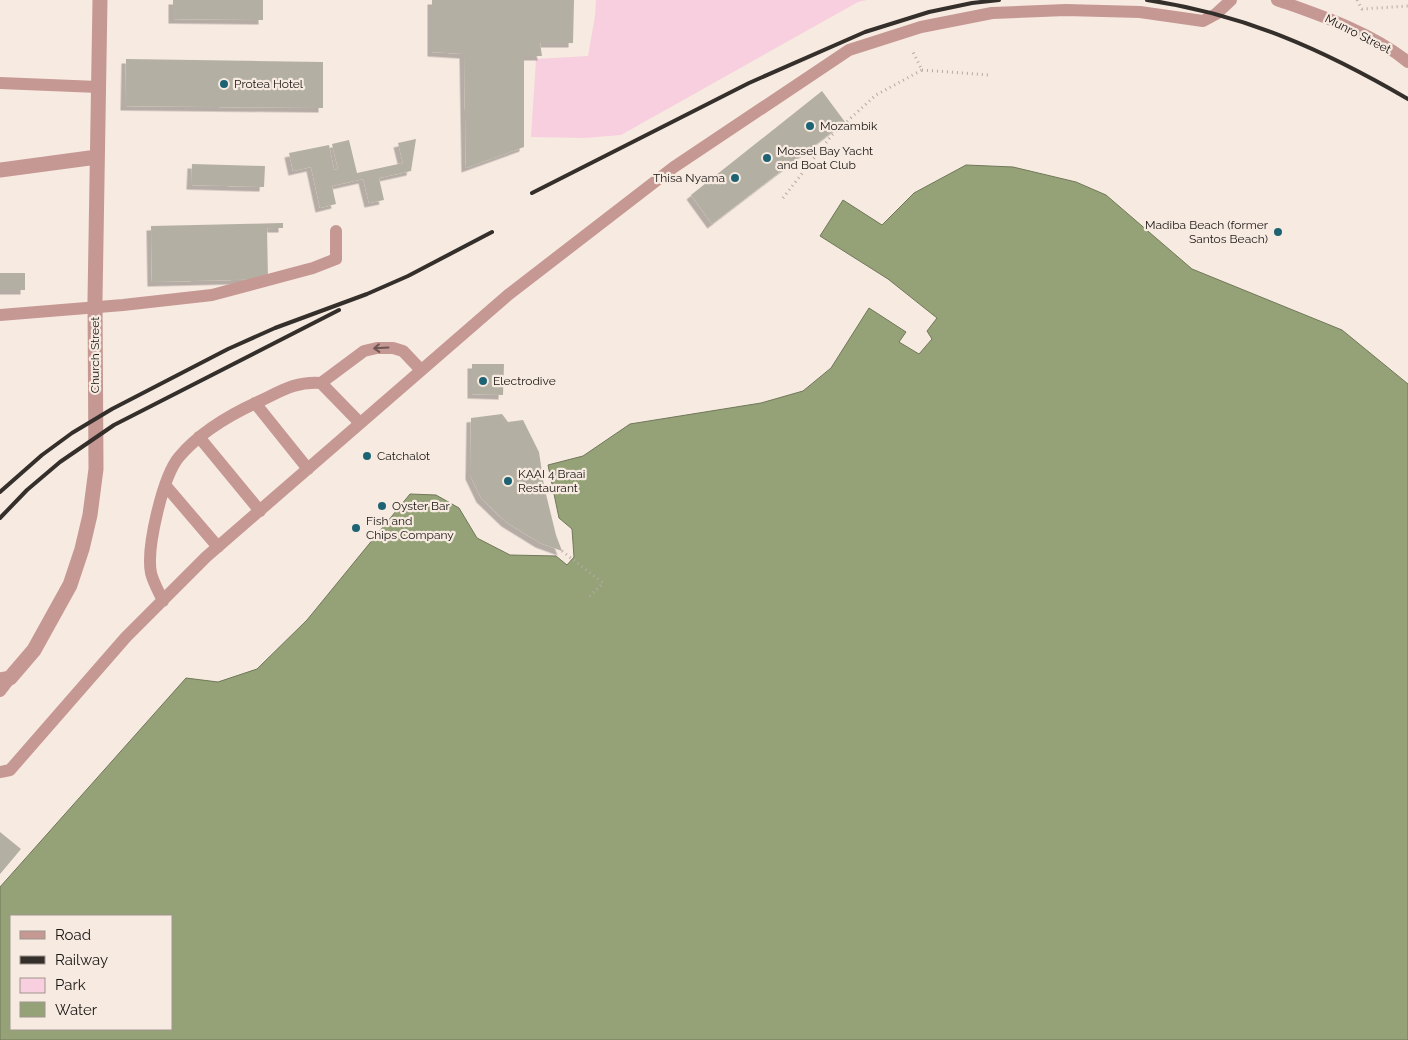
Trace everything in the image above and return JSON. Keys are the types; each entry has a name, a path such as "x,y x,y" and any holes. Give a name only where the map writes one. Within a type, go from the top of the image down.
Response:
{"street":[{"name":"Church Street","path":"5,679 34,650 70,585 82,549 90,515 96,469 95,300 100,0"},
{"path":"0,170 97,157"}],"lane":[{"path":"0,772 10,770 126,637 218,547 508,295 674,167 849,50 921,28 992,13 1066,10 1130,12 1203,21 1216,14 1231,0"},
{"name":"Munro Street","path":"1277,0 1327,18 1365,36 1408,62"},
{"path":"0,83 98,87"},
{"path":"0,315 123,305 212,295 313,268 336,259 336,231"},
{"path":"163,601 151,574 150,555 165,485 178,458 200,437 236,412 294,384 307,382 321,383 364,351 377,348 393,348 403,351 421,370"},
{"path":"321,383 360,423"},
{"path":"255,403 308,469"},
{"path":"200,437 260,510"},
{"path":"165,485 218,547"},
{"path":"0,691 5,679"}],"path":[{"path":"1358,0 1362,9 1408,6"},
{"path":"913,52 922,70"},
{"path":"784,198 832,135 876,95 922,70 990,76"},
{"path":"562,551 603,583 587,599"}],"green space":[{"path":"596,0 867,0 858,2 621,135 584,138 531,137 536,59 588,56"}],"water":[{"path":"966,165 1013,167 1076,182 1106,195 1192,269 1342,330 1408,384 1408,1040 0,1040 0,887 186,678 218,682 257,669 307,620 410,494 436,495 459,508 477,538 510,555 556,556 567,565 574,557 572,529 559,518 548,465 583,456 630,424 761,403 803,391 831,368 869,308 906,332 899,342 919,354 932,339 927,331 937,318 888,279 820,236 843,200 882,225 914,193"}],"building":[{"path":"173,0 263,0 263,20 173,19"},
{"path":"432,0 574,0 573,43 540,43 542,56 524,56 524,147 466,168 464,54 432,52"},
{"name":"Protea Hotel","path":"126,59 323,62 323,108 125,106"},
{"name":"Mossel Bay Yacht and Boat Club","path":"822,91 845,122 712,224 691,195"},
{"path":"416,139 411,171 379,178 384,200 369,203 363,179 332,186 336,204 320,208 311,167 293,171 289,153 329,145 334,170 338,169 332,144 349,140 357,173 403,163 398,143"},
{"path":"192,164 265,166 264,187 191,185"},
{"path":"283,223 283,228 267,228 268,279 152,282 151,226"},
{"path":"0,273 25,273 25,290 0,290"},
{"path":"472,364 504,364 503,395 472,394"},
{"name":"KAAI 4 Braai Restaurant","path":"502,414 508,422 523,420 539,452 544,486 556,535 562,551 540,543 506,522 481,498 470,475 471,418"},
{"path":"0,832 21,849 0,874"}],"railway":[{"path":"532,193 749,83 865,32 929,12 972,3 999,0"},
{"path":"1147,0 1217,14 1282,36 1345,65 1408,99"},
{"path":"0,492 42,455 72,433 112,409 228,349 275,328 367,294 408,276 492,232"},
{"path":"0,518 27,490 60,462 114,425 339,310"}],"place":[{"name":"Protea Hotel","path":"224,84"},
{"name":"Mozambik","path":"810,126"},
{"name":"Mossel Bay Yacht and Boat Club","path":"767,158"},
{"name":"Thisa Nyama","path":"735,178"},
{"name":"Madiba Beach (former Santos Beach)","path":"1278,232"},
{"name":"Electrodive","path":"483,381"},
{"name":"Catchalot","path":"367,456"},
{"name":"KAAI 4 Braai Restaurant","path":"508,481"},
{"name":"Oyster Bar","path":"382,506"},
{"name":"Fish and Chips Company","path":"356,528"}]}
